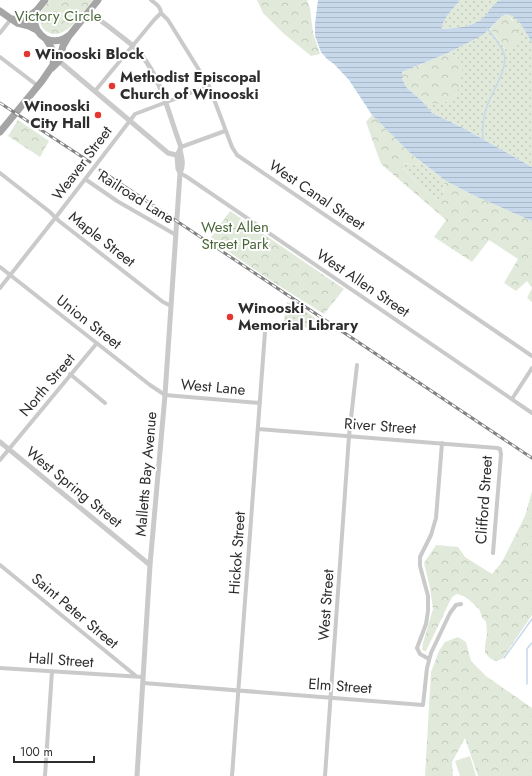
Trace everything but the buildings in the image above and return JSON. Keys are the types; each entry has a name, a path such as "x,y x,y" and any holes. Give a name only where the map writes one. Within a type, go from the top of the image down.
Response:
{"main road":[{"path":"11,18 21,20 25,19 37,10 45,0"},
{"path":"49,71 59,61 63,46 69,36 90,14 98,0"},
{"path":"0,132 38,86 54,62 52,49 46,39 37,30 35,21 37,10"},
{"path":"0,11 17,23 37,30"},
{"path":"46,39 57,40 64,39 69,36"}],"street":[{"name":"West Canal Street","path":"151,0 160,8 161,13 168,20 209,86 233,150 240,157 532,356"},
{"path":"94,91 161,13"},
{"name":"Malletts Bay Avenue","path":"90,14 133,46 152,71 165,102 181,149 178,169 180,173 165,394 150,565 137,776"},
{"path":"0,33 11,18"},
{"path":"0,57 38,86"},
{"path":"59,61 168,153 179,156"},
{"name":"Weaver Street","path":"0,288 135,114 209,86"},
{"path":"181,149 225,131"},
{"name":"Maple Street","path":"0,173 83,240 163,302 171,306"},
{"name":"West Allen Street","path":"180,173 532,413"},
{"name":"Railroad Lane","path":"85,179 117,201 176,235"},
{"name":"Union Street","path":"0,267 155,388 165,394"},
{"name":"Hickok Street","path":"232,776 265,332"},
{"name":"North Street","path":"0,460 97,343"},
{"name":"West Street","path":"326,776 349,436 357,365"},
{"path":"512,399 532,368"},
{"path":"70,374 106,403"},
{"name":"West Lane","path":"165,394 260,403"},
{"name":"River Street","path":"258,429 494,447 500,449"},
{"name":"West Spring Street","path":"0,442 150,565"},
{"path":"429,659 420,654 417,648 426,624 428,611 428,596 420,570 420,562 422,552 433,529 436,518 442,443"},
{"name":"Clifford Street","path":"493,553 501,454 500,449"},
{"name":"Saint Peter Street","path":"0,565 136,676"},
{"name":"Elm Street","path":"143,680 239,690 422,705 427,668 433,648 450,613 456,605 461,604"},
{"name":"Hall Street","path":"0,668 136,676 143,680"},
{"path":"45,776 52,671"}],"green space":[{"name":"Victory Circle","path":"50,0 93,0 79,18 67,30 54,34 46,31 41,25 40,21 41,12"},
{"path":"257,0 307,0 310,8 313,33 320,54 311,56 283,33 263,13"},
{"path":"460,0 501,0 476,23 443,29 441,27 447,16"},
{"path":"506,14 513,15 521,24 532,44 532,167 465,129 432,113 422,101 435,104 457,57 448,53 483,35 490,28 505,49 513,20"},
{"path":"506,14 514,23 520,35 518,42 508,50 505,49 490,28"},
{"path":"448,53 457,57 463,65 460,87 451,101 435,104 422,101 407,88 402,79 402,72"},
{"path":"372,115 420,161 417,165 405,163 402,167 423,189 438,199 442,199 444,196 443,185 446,181 475,196 532,221 532,288 527,281 516,291 504,283 518,259 489,240 472,262 434,237 446,220 381,164 366,122"},
{"path":"18,120 49,141 40,157 8,136"},
{"path":"420,161 446,181 443,185 444,196 442,199 438,199 423,189 402,167 405,163 417,165"},
{"name":"West Allen Street Park","path":"230,211 344,289 324,314 270,280 210,239"},
{"path":"532,288 532,302 527,298"},
{"path":"287,302 299,306 315,318 311,328 283,326"},
{"path":"532,491 532,615 502,659 496,661 491,659 485,653 487,634 486,622 479,609 466,597 457,594 452,597 426,651 422,650 433,609 424,563 436,545 458,547 465,557 492,574 502,562 525,516"},
{"path":"458,637 466,642 471,661 486,676 532,708 532,776 478,776 465,738 452,762 453,776 425,776 431,672 439,651 445,642"},
{"path":"470,756 476,776 460,776 455,761"}],"water":[{"path":"318,0 460,0 447,16 441,27 443,29 460,27 477,22 501,0 532,0 532,44 521,24 513,16 506,14 483,35 448,53 402,72 402,79 407,88 422,101 432,113 465,129 532,167 532,221 475,196 446,181 410,153 372,115 349,80 321,52 315,36"}],"waterway":[{"path":"483,139 485,112 501,75 505,60 501,47 487,28"},
{"path":"504,658 532,619"},
{"path":"527,684 527,649 532,643"}],"railway":[{"path":"0,103 90,162"},
{"path":"100,170 532,458"}],"place":[{"name":"Winooski Block","path":"27,54"},
{"name":"Methodist Episcopal Church of Winooski","path":"112,86"},
{"name":"Winooski City Hall","path":"98,115"},
{"name":"Winooski Memorial Library","path":"230,317"}]}
